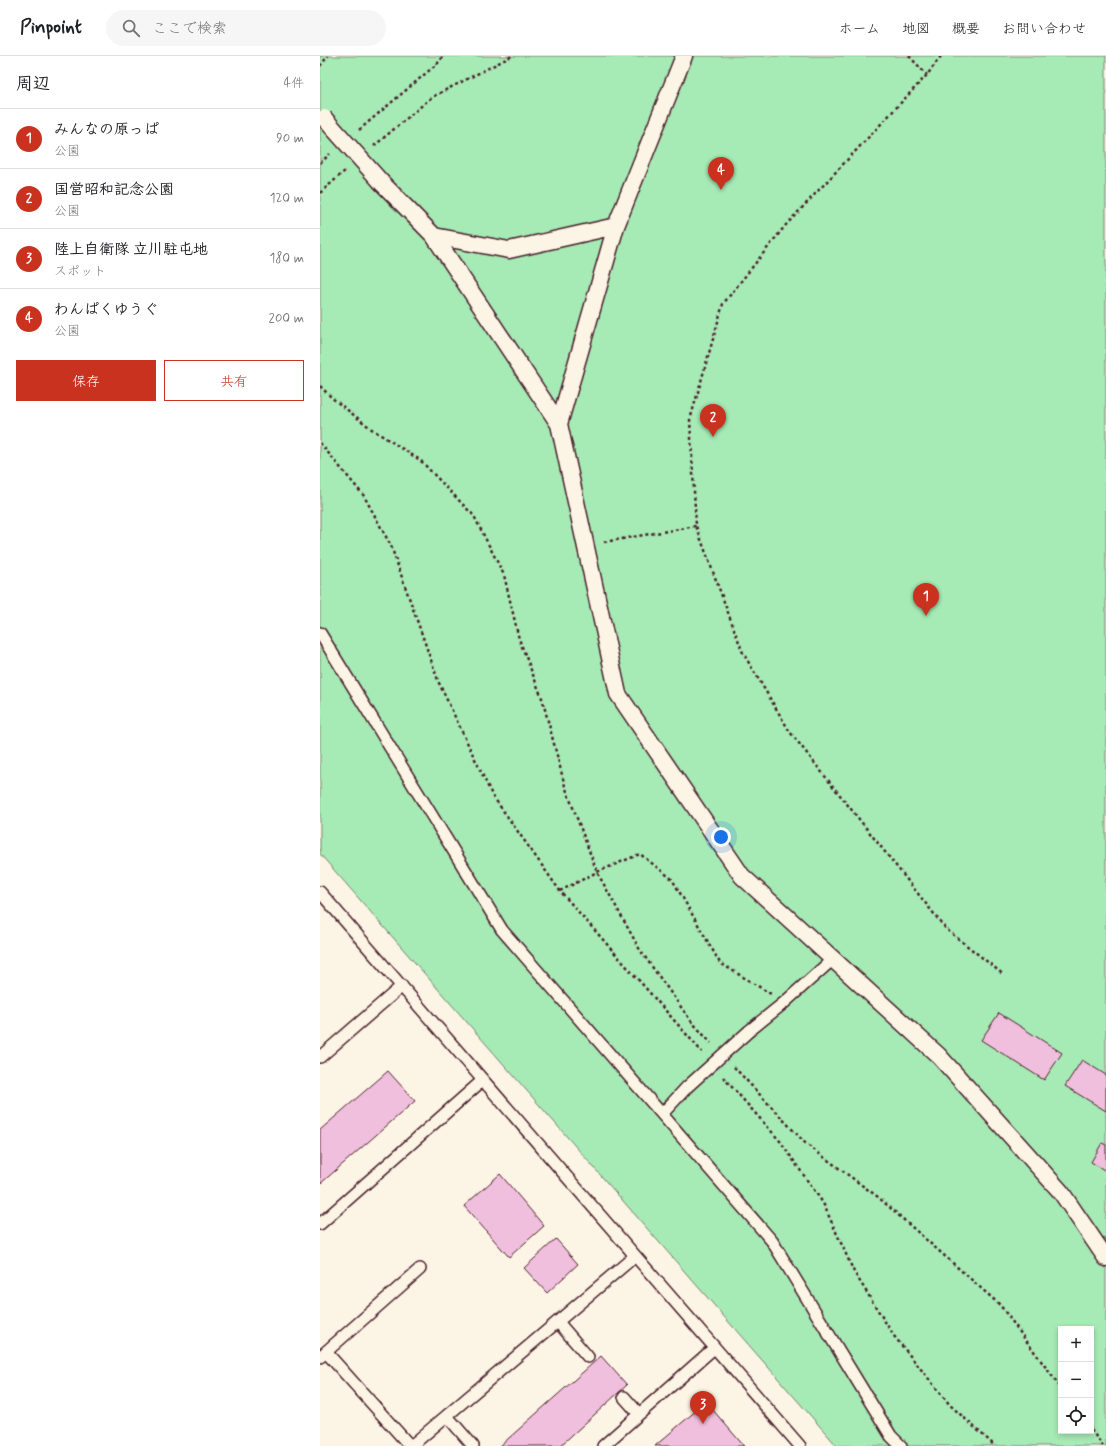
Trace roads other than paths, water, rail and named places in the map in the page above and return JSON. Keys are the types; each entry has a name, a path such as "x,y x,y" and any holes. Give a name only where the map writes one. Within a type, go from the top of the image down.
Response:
{"street":[{"path":"559,424 616,226 684,56"},
{"path":"322,117 382,183 434,236 559,424 618,694 742,876 939,1056 1061,1192 1106,1258"},
{"path":"434,236 509,250 616,226"}],"lane":[{"path":"320,633 502,930 772,1241 891,1436 901,1446"},
{"path":"320,892 800,1446"},
{"path":"662,1114 687,1087 749,1031 785,1002 833,959"},
{"path":"320,1057 402,986"},
{"path":"320,1224 483,1080"},
{"path":"420,1270 323,1354 410,1446 636,1256"},
{"path":"558,1322 588,1357"},
{"path":"603,1446 714,1348"},
{"path":"624,1397 639,1414"},
{"path":"447,1416 473,1446"}],"place":[{"name":"わんぱくゆうぐ","path":"721,190"},
{"name":"国営昭和記念公園","path":"713,437"},
{"name":"みんなの原っぱ","path":"926,616"},
{"name":"陸上自衛隊 立川駐屯地","path":"703,1424"}]}
